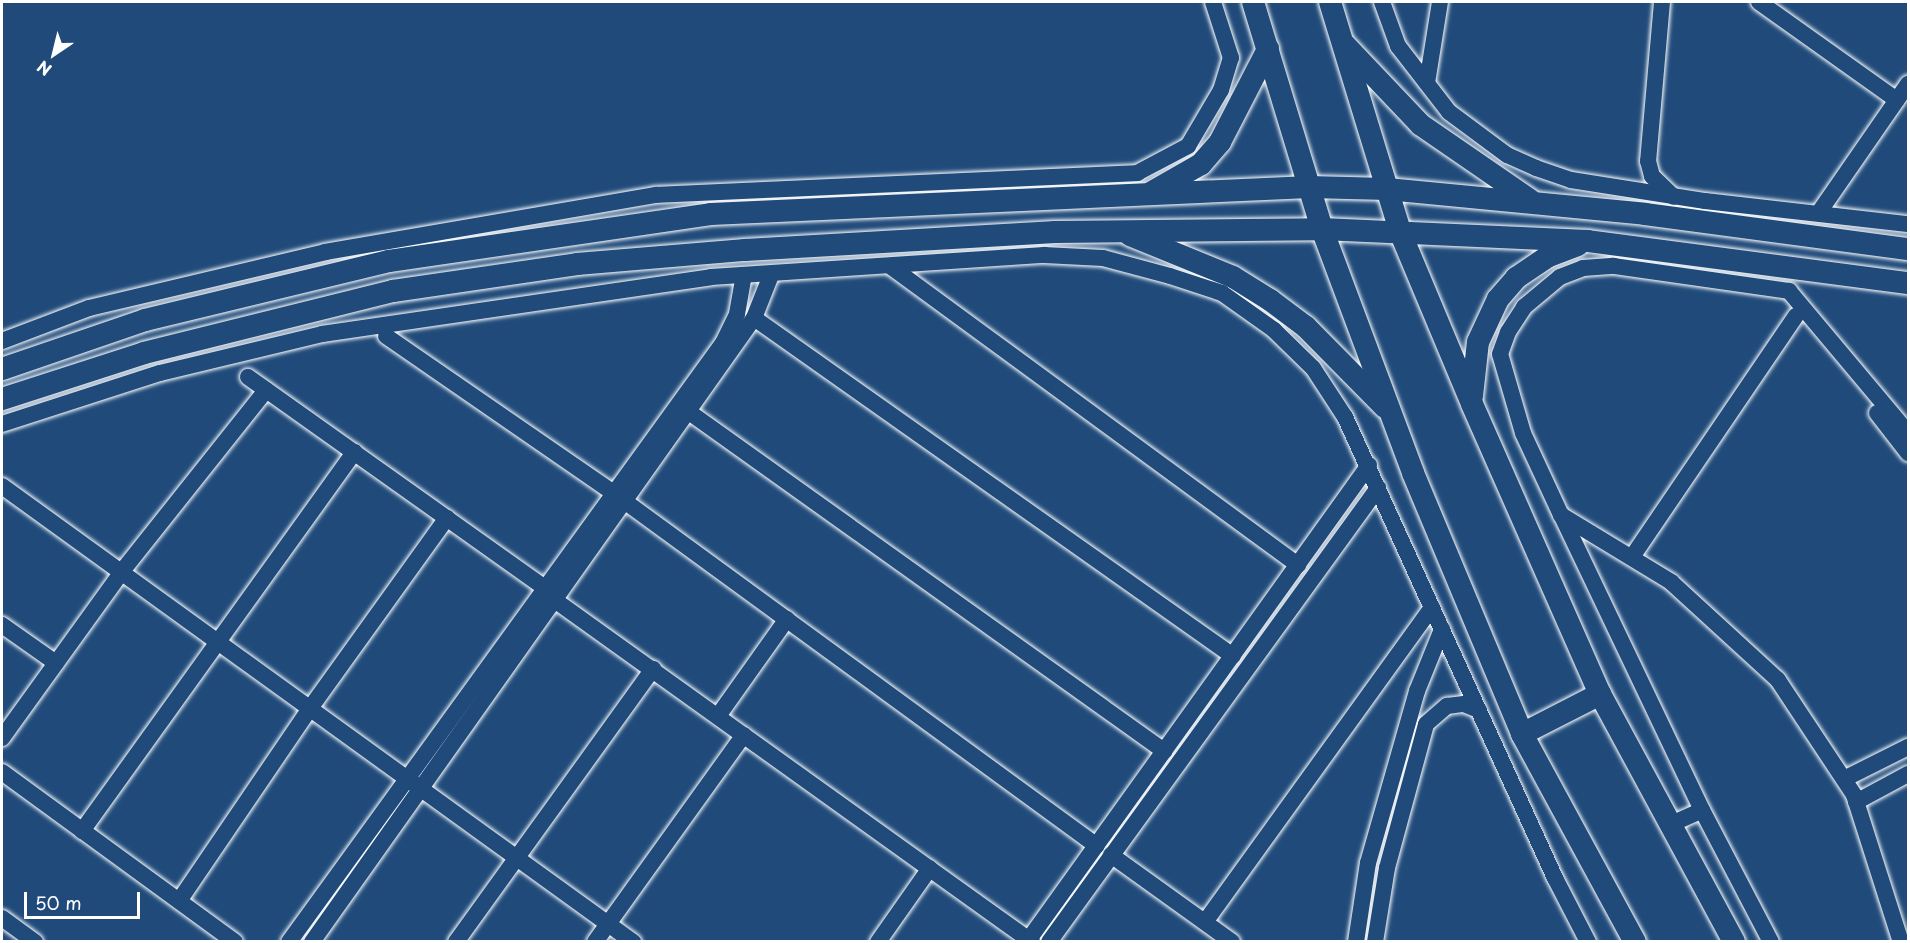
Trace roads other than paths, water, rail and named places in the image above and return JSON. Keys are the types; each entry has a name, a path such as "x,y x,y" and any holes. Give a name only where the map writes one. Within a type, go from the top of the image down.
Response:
{"main road":[{"path":"1253,2 1322,229 1390,412 1522,734 1635,942"},
{"path":"1330,2 1401,234 1472,404 1600,694 1734,942"},
{"path":"1342,41 1421,125 1470,162 1535,202"},
{"path":"1148,194 1201,164 1220,142 1268,49"},
{"path":"2,369 145,320 389,261 711,214 1310,188 1387,189 1535,202 1908,249"},
{"path":"2,399 144,353 263,321 464,278 745,250 1120,231 1322,229 1588,241 1908,283"},
{"path":"1120,231 1233,277 1270,300 1306,327 1390,412"},
{"path":"1472,404 1478,342 1498,299 1516,278 1549,256 1588,241"},
{"path":"1522,734 1600,694"}],"street":[{"path":"2,341 89,308 325,252 656,195 1137,173 1188,146 1221,90 1231,58 1213,2"},
{"path":"1382,2 1398,46 1449,112 1506,155 1571,180 1670,195 1820,211 1908,224"},
{"path":"1426,83 1440,2"},
{"path":"1662,2 1648,161 1652,176 1670,195 1719,224"},
{"path":"1759,2 1897,100"},
{"path":"1820,211 1908,84"},
{"path":"2,424 160,373 322,334 711,277 771,275 1044,255 1103,258 1222,293 1274,330 1313,368 1345,417 1588,942"},
{"path":"890,266 1298,565"},
{"path":"1771,942 1702,810 1523,433 1500,354 1508,332 1524,307 1560,277 1583,268 1614,266 1789,291 1908,433"},
{"path":"289,942 406,776 544,587 689,412 754,318 771,275"},
{"path":"312,942 556,601 619,497 723,343 737,314 744,276"},
{"path":"1773,289 1908,453"},
{"path":"1632,557 1796,316"},
{"path":"754,318 1233,656"},
{"path":"386,336 619,497 1232,942"},
{"path":"248,377 544,587"},
{"path":"2,738 123,570 266,390"},
{"path":"689,412 1164,751"},
{"path":"82,831 354,452"},
{"path":"1049,942 1164,751 1369,465"},
{"path":"2,486 123,570 424,787 633,942"},
{"path":"556,601 1029,941 1104,851 1378,488"},
{"path":"1561,515 1671,582 1778,680 1844,779 1856,802 1901,942"},
{"path":"179,901 311,707 447,518"},
{"path":"1205,922 1432,608"},
{"path":"718,716 787,620"},
{"path":"2,625 56,663"},
{"path":"1356,942 1368,863 1418,691 1442,629"},
{"path":"456,942 653,669"},
{"path":"1375,942 1387,868 1426,724 1448,706 1464,704 1479,710"},
{"path":"595,942 744,735"},
{"path":"1844,779 1908,747"},
{"path":"2,772 235,942"},
{"path":"1856,802 1908,774"},
{"path":"1669,825 1702,810"},
{"path":"878,942 930,868"},
{"path":"2,918 35,942"}]}
